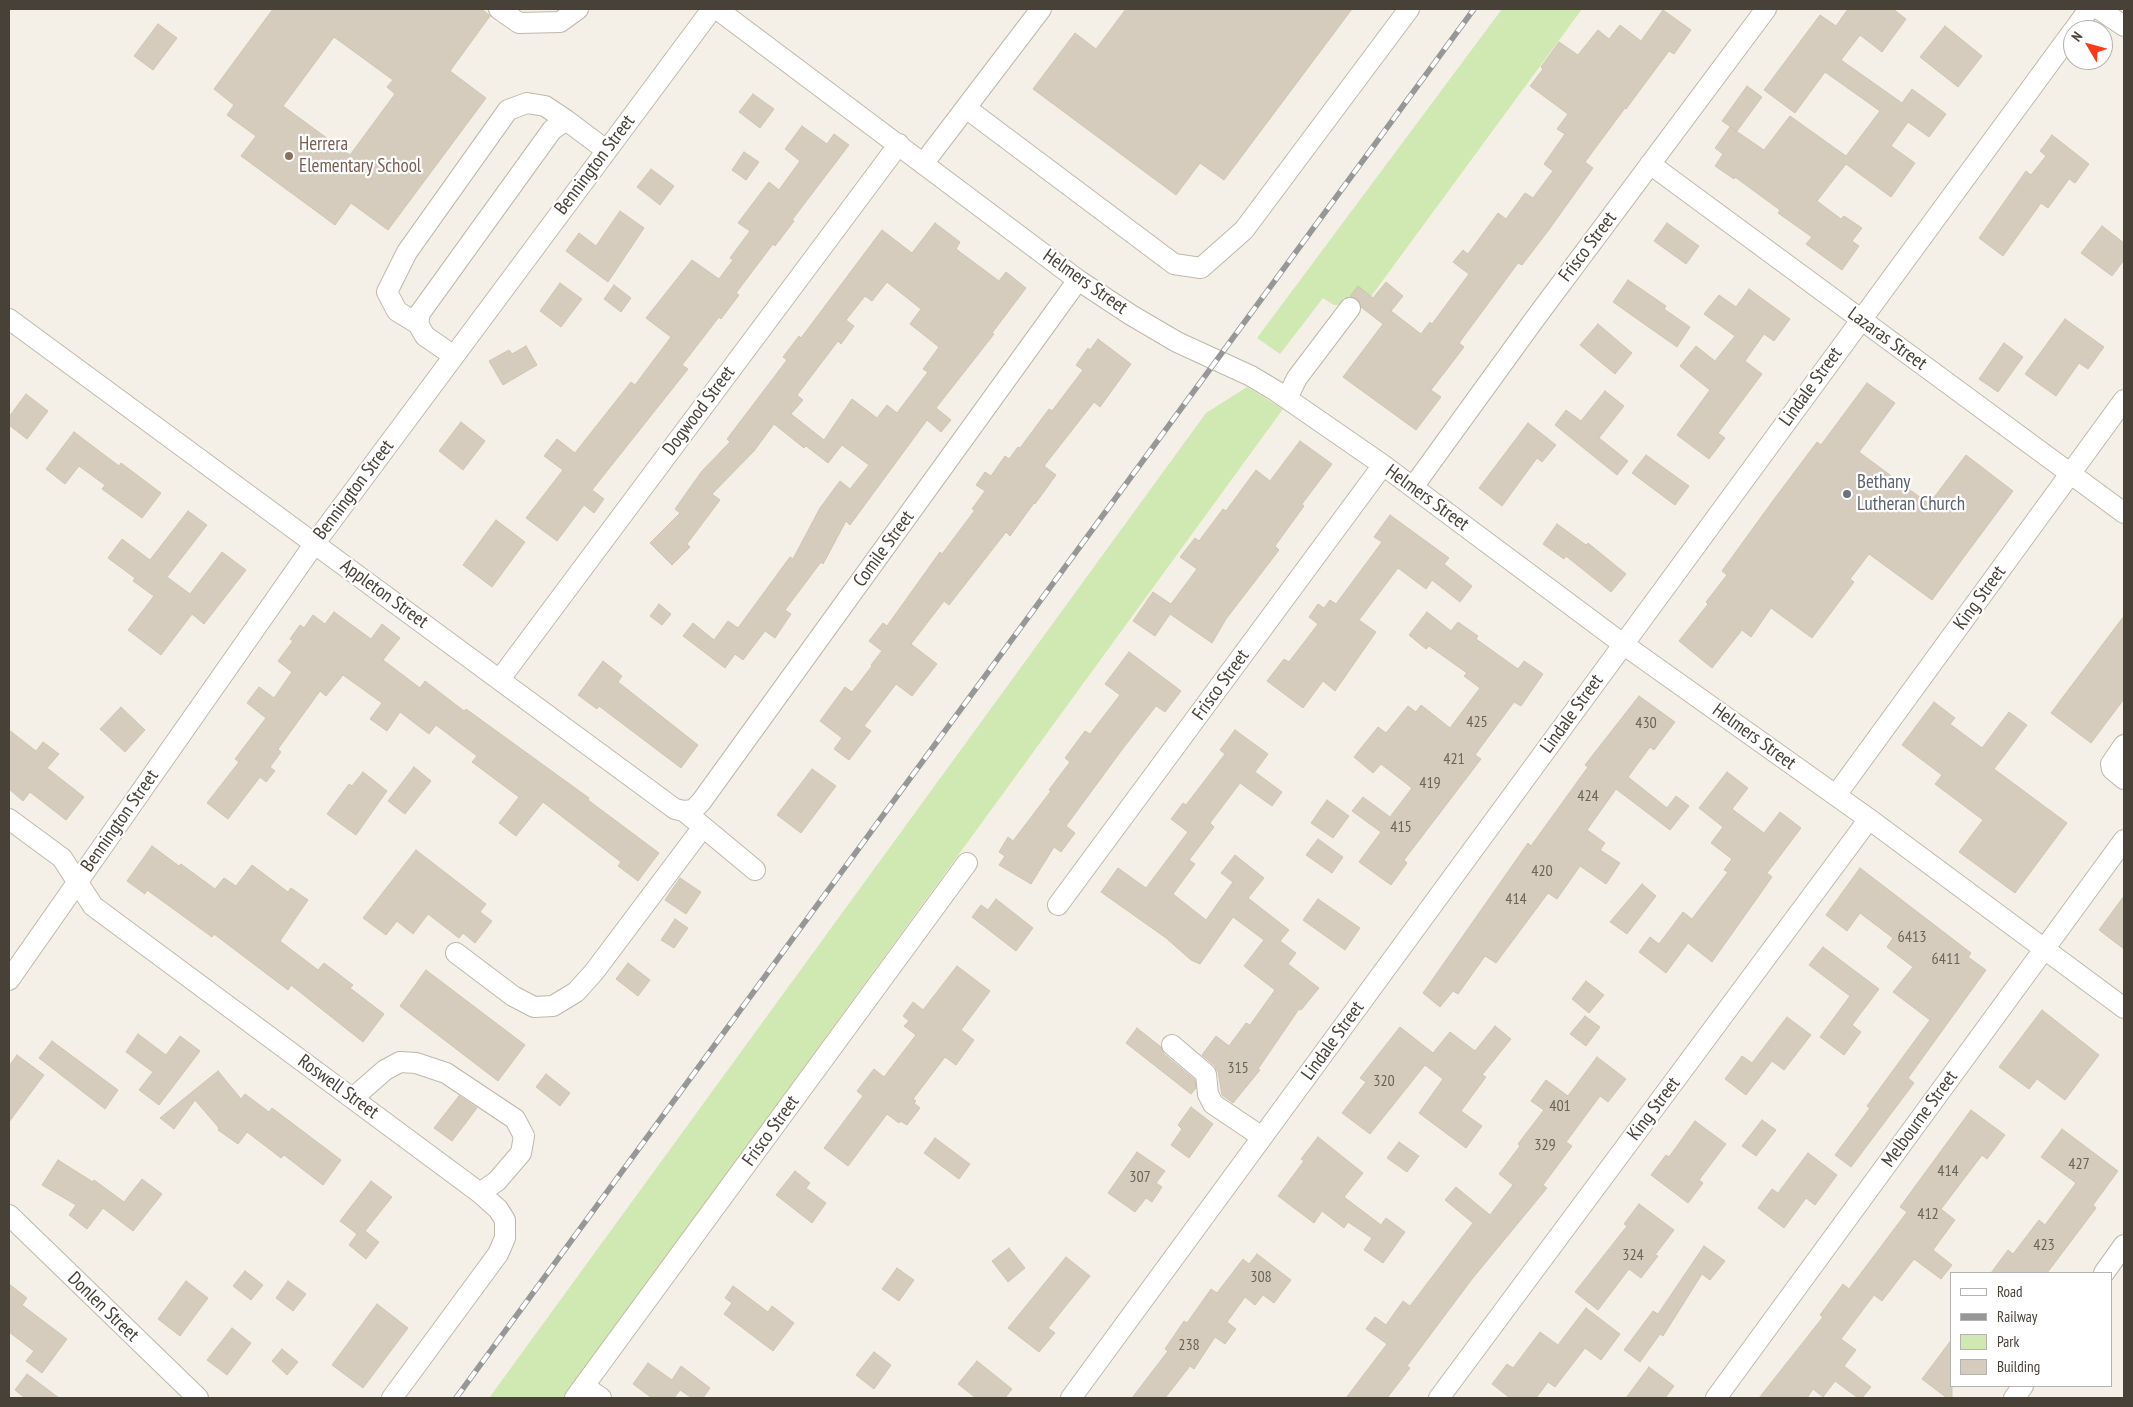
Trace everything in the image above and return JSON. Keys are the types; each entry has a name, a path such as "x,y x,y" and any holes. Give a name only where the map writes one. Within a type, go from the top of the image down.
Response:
{"street":[{"path":"500,9 519,23 560,22 578,9"},
{"name":"Bennington Street","path":"9,980 315,543 712,9"},
{"name":"Helmers Street","path":"717,9 1078,280 1131,315 1177,342 1251,376 1287,398 1414,487 1623,644 1836,795 2124,1008"},
{"path":"924,164 1040,9"},
{"path":"966,108 1174,264 1201,268 1244,230 1409,9"},
{"name":"Frisco Street","path":"1414,487 1766,9"},
{"name":"Lindale Street","path":"2081,20 2089,9"},
{"path":"2099,9 2124,26"},
{"name":"Lindale Street","path":"1071,1398 2063,44"},
{"path":"454,356 425,336 418,324 397,311 387,292 407,252 508,110 527,103 545,106 606,150"},
{"path":"418,324 420,313 546,138 552,130 566,120"},
{"name":"Dogwood Street","path":"500,679 899,144"},
{"name":"Lazaras Street","path":"1650,164 2124,513"},
{"name":"Comile Street","path":"684,811 693,810 701,802 1078,280"},
{"path":"1287,398 1297,378 1350,308"},
{"name":"Appleton Street","path":"9,319 675,809 684,811 755,870"},
{"name":"King Street","path":"1836,795 2124,400"},
{"name":"Frisco Street","path":"1058,905 1383,465"},
{"path":"2124,745 2111,764 2112,769 2124,779"},
{"name":"Roswell Street","path":"9,819 62,858 92,906 353,1098 480,1193 498,1209 504,1220 505,1238 498,1254 392,1398"},
{"name":"King Street","path":"1440,1398 1869,819"},
{"path":"456,953 514,996 534,1007 553,1006 576,992 594,972 703,827"},
{"name":"Melbourne Street","path":"1716,1398 2124,840"},
{"name":"Frisco Street","path":"580,1392 967,863"},
{"path":"1172,1045 1206,1074 1208,1094 1212,1104 1262,1137"},
{"path":"353,1098 385,1070 400,1062 416,1063 446,1073 515,1119 524,1136 520,1153 497,1181 480,1193"},
{"name":"Donlen Street","path":"9,1215 198,1398"},
{"path":"2105,1272 2124,1245"},
{"path":"2014,1398 2022,1387"},
{"path":"580,1392 601,1398"}],"green space":[{"path":"1502,9 1582,9 1364,306 1334,305 1323,298 1280,354 1257,338"},
{"path":"1247,387 1283,409 563,1398 489,1398 1206,413"}],"building":[{"path":"273,9 482,9 490,16 450,71 486,98 388,230 351,203 335,225 241,156 256,136 227,115 234,105 214,89","holes":["334,37 393,80 387,87 395,94 350,155 283,106"]},
{"path":"1126,9 1352,9 1224,180 1200,163 1176,195 1033,89 1075,33 1096,49"},
{"path":"1848,9 1893,9 1906,19 1882,52 1860,35 1841,60 1902,103 1912,89 1946,114 1929,137 1908,122 1891,146 1915,163 1891,197 1846,164 1817,201 1841,219 1844,216 1862,228 1852,241 1859,246 1842,270 1806,244 1812,237 1778,213 1780,210 1735,177 1734,179 1715,166 1723,154 1715,148 1730,127 1764,150 1790,116 1846,156 1880,111 1825,72 1795,113 1764,90 1820,15 1836,26"},
{"path":"1663,10 1691,30 1674,54 1669,51 1625,108 1585,162 1593,168 1522,265 1518,263 1459,343 1464,347 1431,390 1441,397 1416,430 1343,377 1383,324 1361,307 1358,299 1350,296 1358,286 1373,298 1386,282 1403,296 1391,311 1421,334 1430,322 1432,324 1469,274 1453,262 1463,250 1468,254 1498,213 1506,219 1525,193 1533,198 1553,171 1544,164 1565,134 1557,129 1568,114 1530,86 1559,42 1578,55 1598,30 1609,39 1620,25 1641,41"},
{"path":"158,24 177,38 153,70 134,56"},
{"path":"1945,26 1982,56 1958,87 1920,57"},
{"path":"1747,86 1762,97 1737,131 1722,121"},
{"path":"753,94 774,109 760,128 739,112"},
{"path":"802,126 827,144 834,134 849,145 792,220 794,221 775,246 773,244 736,293 739,295 721,319 719,317 682,365 688,369 592,490 604,499 594,513 584,505 557,541 526,518 563,470 544,456 557,439 575,453 631,382 635,385 671,337 646,318 692,260 719,279 733,260 730,258 750,231 738,223 769,182 779,190 800,161 785,149"},
{"path":"2052,135 2089,164 2075,183 2069,179 2048,208 2041,203 2003,256 1979,238 2026,171 2031,175 2046,156 2040,151"},
{"path":"744,152 759,162 746,180 732,170"},
{"path":"651,169 674,186 660,205 637,187"},
{"path":"620,211 644,228 608,282 566,251 579,233 596,246"},
{"path":"935,223 960,242 956,249 999,281 1006,272 1026,288 992,333 994,334 936,408 951,420 941,432 927,420 850,525 846,521 823,564 821,562 785,610 791,614 775,638 765,631 743,660 735,654 725,668 683,636 693,623 714,640 728,621 738,628 790,557 793,559 820,508 840,481 850,489 869,465 842,445 828,463 806,446 804,448 774,424 754,451 712,494 720,500 687,544 690,547 672,565 650,543 680,513 675,509 702,471 730,442 727,439 787,360 783,357 799,336 801,338 882,230 912,253","holes":["887,282 921,309 910,324 939,347 923,369 928,372 897,413 887,405 877,418 852,399 824,440 791,414 803,400 797,395 838,341 841,344 854,326 846,320 865,296 872,301"]},
{"path":"1667,223 1699,246 1686,264 1654,241"},
{"path":"2102,226 2124,243 2124,260 2112,276 2081,253"},
{"path":"1628,280 1666,306 1664,309 1690,327 1677,347 1613,302"},
{"path":"560,283 582,299 561,327 540,311"},
{"path":"614,285 631,298 621,312 604,299"},
{"path":"1749,289 1790,319 1774,341 1764,334 1745,361 1762,374 1718,433 1725,438 1709,459 1677,435 1710,390 1680,366 1696,346 1715,361 1735,336 1704,314 1719,295 1736,307"},
{"path":"2065,319 2104,347 2088,369 2079,363 2056,396 2025,374"},
{"path":"1598,324 1632,353 1615,374 1580,345"},
{"path":"1098,339 1131,364 1100,407 1094,402 1044,466 1056,475 1010,536 1006,532 949,605 944,601 911,644 937,664 912,696 896,684 864,726 871,731 849,760 834,749 842,738 820,721 845,687 852,692 882,651 869,641 883,623 887,626 940,552 942,554 975,510 972,509 985,491 976,485 985,472 991,476 1005,456 1009,459 1018,447 1020,448 1049,409 1052,411 1083,370 1076,365 1088,348 1090,350"},
{"path":"2004,343 2023,357 1998,392 1979,379"},
{"path":"526,346 537,365 503,385 489,361 509,350 512,354"},
{"path":"1867,383 1895,403 1859,452 1929,504 1966,455 2013,491 1932,600 1869,554 1850,579 1854,582 1812,638 1771,608 1751,637 1742,630 1712,668 1679,641 1708,604 1706,602 1727,575 1722,571 1772,502 1817,442 1821,445"},
{"path":"1605,391 1624,406 1599,438 1628,461 1617,475 1555,425 1566,410 1581,421"},
{"path":"26,394 48,411 27,439 9,425 9,417"},
{"path":"461,422 485,441 463,470 439,451"},
{"path":"1528,423 1556,445 1542,462 1537,458 1502,506 1479,488"},
{"path":"74,432 119,466 121,463 161,493 142,518 102,489 105,485 79,466 65,484 46,469"},
{"path":"1300,441 1332,464 1302,504 1304,506 1275,546 1279,550 1226,619 1212,643 1170,614 1155,636 1133,621 1153,592 1171,604 1197,569 1180,557 1195,538 1199,541 1223,509 1226,511 1256,470 1270,481"},
{"path":"1646,455 1689,486 1675,505 1632,473"},
{"path":"188,511 207,525 167,577 190,594 222,552 246,570 204,624 192,614 161,655 128,630 154,596 133,581 135,578 108,558 122,539 150,560"},
{"path":"1390,515 1449,558 1444,564 1472,586 1460,602 1432,580 1426,589 1398,568 1359,620 1376,632 1335,691 1323,681 1303,708 1267,681 1284,659 1289,662 1318,624 1309,617 1318,604 1324,608 1330,600 1336,604 1382,542 1374,537"},
{"path":"496,520 525,542 492,587 463,565"},
{"path":"1557,524 1586,545 1588,543 1626,574 1611,592 1566,556 1564,559 1543,544"},
{"path":"659,604 671,614 662,625 650,616"},
{"path":"334,612 371,639 382,624 400,638 383,660 420,688 425,681 464,711 466,709 589,798 588,800 659,853 638,881 618,866 621,862 543,802 516,836 499,823 519,797 472,762 477,756 436,725 429,734 400,712 387,731 370,719 382,703 343,675 326,696 320,691 278,749 281,752 270,767 275,771 266,782 260,777 228,819 207,803 239,762 235,759 266,718 247,703 259,687 274,698 292,672 278,661 293,641 290,639 300,625 304,628 313,615 325,624"},
{"path":"1427,612 1451,631 1458,622 1478,636 1476,639 1518,669 1524,661 1543,674 1521,706 1514,702 1475,755 1481,759 1404,860 1407,863 1391,885 1359,862 1381,832 1352,811 1363,797 1390,817 1412,788 1381,764 1373,773 1354,757 1378,727 1386,733 1408,706 1416,712 1421,705 1450,728 1480,688 1464,676 1467,673 1429,646 1426,649 1409,635"},
{"path":"2124,616 2124,699 2091,743 2051,713"},
{"path":"1129,652 1181,691 1165,712 1156,706 1121,751 1066,826 1075,833 1061,852 1054,847 1031,884 999,865 1005,856 999,852 1008,837 1013,841 1051,791 1049,790 1070,762 1065,758 1085,731 1090,734 1120,695 1105,684"},
{"path":"603,661 622,676 618,682 698,745 681,768 599,706 597,709 578,695"},
{"path":"1639,696 1675,722 1654,750 1650,747 1628,777 1667,808 1676,796 1689,806 1670,830 1616,789 1587,830 1605,843 1600,850 1620,863 1606,884 1580,866 1557,899 1548,893 1496,963 1485,956 1458,994 1453,991 1440,1007 1423,993 1528,843 1531,846 1588,767 1585,765"},
{"path":"1934,702 1955,718 1950,724 1982,748 2009,712 2027,725 1994,769 2067,823 2015,893 1959,852 1983,820 1935,784 1942,775 1902,745"},
{"path":"121,707 145,730 125,752 100,729"},
{"path":"9,730 36,751 43,742 59,754 47,768 84,797 66,820 30,792 23,801 9,789"},
{"path":"1235,730 1268,754 1255,772 1282,792 1272,806 1240,783 1210,823 1214,827 1189,860 1195,864 1173,894 1206,920 1233,882 1221,873 1235,855 1264,878 1248,898 1289,930 1280,941 1296,953 1288,964 1319,988 1301,1010 1299,1009 1258,1069 1260,1070 1233,1103 1222,1095 1218,1072 1214,1065 1202,1055 1216,1036 1229,1046 1246,1023 1250,1025 1275,990 1244,966 1264,940 1233,917 1200,964 1191,960 1166,938 1101,892 1118,868 1146,888 1188,832 1171,819 1183,803 1186,805 1225,754 1220,750"},
{"path":"414,767 431,781 405,814 388,801"},
{"path":"812,769 836,786 801,833 777,815"},
{"path":"363,772 387,791 356,835 327,814 349,784 352,786"},
{"path":"1727,772 1748,788 1732,809 1764,833 1780,812 1801,828 1767,873 1772,877 1712,962 1688,943 1666,973 1639,952 1650,937 1659,944 1683,912 1692,919 1728,872 1724,870 1732,859 1711,843 1723,827 1699,808"},
{"path":"1327,800 1349,816 1333,838 1311,823"},
{"path":"1318,839 1343,857 1332,873 1306,855"},
{"path":"152,846 215,889 224,878 236,886 252,865 288,892 291,888 308,900 280,941 318,970 324,963 353,985 350,988 384,1014 363,1042 291,985 288,990 214,934 212,937 147,890 145,894 127,881"},
{"path":"416,850 486,904 480,912 492,921 475,943 463,933 459,938 428,914 413,934 397,921 386,935 363,918"},
{"path":"1860,868 1971,953 1968,957 1986,970 1908,1078 1914,1083 1851,1167 1835,1155 1870,1108 1867,1106 1930,1020 1893,992 1913,967 1887,947 1893,938 1860,913 1847,931 1826,915"},
{"path":"680,878 701,892 686,914 665,900"},
{"path":"1642,884 1656,896 1627,934 1610,922"},
{"path":"2124,896 2124,949 2099,930"},
{"path":"996,899 1033,928 1016,951 972,917 981,905 988,910"},
{"path":"1318,899 1360,928 1345,950 1303,920"},
{"path":"675,919 688,928 674,948 661,940"},
{"path":"1823,947 1879,989 1852,1025 1861,1032 1844,1055 1820,1037 1850,996 1809,965"},
{"path":"628,963 650,980 638,996 616,979"},
{"path":"957,966 990,991 961,1030 974,1040 956,1065 945,1057 913,1099 916,1101 914,1103 920,1108 907,1125 900,1121 899,1123 887,1114 848,1166 824,1148 863,1096 857,1091 874,1069 884,1077 916,1035 904,1026 909,1021 903,1016 913,1002 923,1010"},
{"path":"426,970 525,1045 498,1081 400,1006"},
{"path":"1586,981 1604,995 1589,1013 1572,999"},
{"path":"2042,1010 2099,1055 2065,1100 2037,1079 2029,1089 1999,1067"},
{"path":"1585,1016 1600,1027 1586,1046 1570,1034"},
{"path":"1787,1017 1811,1035 1784,1070 1772,1061 1746,1095 1725,1079 1742,1056 1752,1063"},
{"path":"1495,1026 1511,1039 1482,1075 1486,1077 1461,1111 1482,1126 1466,1148 1419,1113 1443,1079 1425,1065 1370,1134 1342,1113 1366,1082 1360,1078 1400,1027 1433,1053 1450,1032 1475,1051"},
{"path":"1137,1028 1161,1047 1164,1054 1195,1080 1196,1088 1191,1094 1126,1043"},
{"path":"138,1034 166,1055 180,1036 200,1051 159,1105 139,1090 153,1072 126,1052"},
{"path":"52,1041 118,1090 105,1109 39,1058"},
{"path":"17,1055 44,1075 9,1122 9,1066"},
{"path":"1597,1057 1626,1079 1608,1102 1600,1096 1566,1142 1572,1146 1543,1185 1547,1188 1472,1279 1407,1366 1410,1368 1387,1398 1346,1398 1387,1344 1366,1329 1375,1317 1386,1325 1403,1301 1410,1306 1473,1223 1445,1200 1456,1187 1490,1215 1513,1185 1499,1174 1520,1146 1518,1144 1544,1110 1531,1101 1546,1080 1568,1096"},
{"path":"218,1071 241,1099 245,1094 269,1112 272,1108 341,1160 323,1185 284,1155 281,1158 247,1132 238,1144 218,1130 219,1128 195,1100 174,1129 160,1118"},
{"path":"546,1074 570,1093 560,1106 536,1087"},
{"path":"459,1096 477,1108 452,1141 434,1128"},
{"path":"1191,1107 1213,1124 1189,1158 1171,1145 1182,1129 1178,1125"},
{"path":"1971,1110 2005,1135 1987,1159 1982,1155 1941,1209 1955,1220 1933,1250 1952,1265 1941,1279 1914,1259 1882,1301 1874,1295 1841,1339 1856,1350 1844,1366 1871,1387 1862,1398 1858,1398 1835,1381 1823,1397 1813,1389 1807,1398 1759,1398 1823,1317 1820,1315 1843,1284 1849,1289 1907,1212 1900,1207"},
{"path":"1762,1120 1776,1130 1756,1156 1742,1146"},
{"path":"1695,1121 1726,1144 1699,1180 1703,1183 1688,1203 1651,1175 1666,1155 1669,1157"},
{"path":"2062,1129 2118,1171 2093,1205 2096,1208 2048,1272 1992,1272 2008,1250 2013,1254 2039,1220 2045,1225 2076,1183 2041,1157"},
{"path":"1318,1137 1363,1173 1344,1197 1381,1225 1386,1218 1405,1232 1383,1263 1364,1250 1372,1238 1348,1222 1344,1228 1322,1211 1314,1223 1278,1196 1304,1161 1301,1159"},
{"path":"935,1138 970,1164 959,1179 924,1153"},
{"path":"1399,1142 1419,1156 1407,1172 1387,1158"},
{"path":"1137,1152 1165,1171 1156,1183 1162,1187 1152,1202 1146,1198 1135,1212 1108,1193"},
{"path":"1808,1153 1837,1175 1815,1205 1806,1198 1784,1228 1758,1208 1772,1189 1778,1193"},
{"path":"58,1160 93,1182 94,1180 124,1202 142,1179 162,1194 133,1231 103,1208 87,1229 69,1215 76,1205 42,1185"},
{"path":"795,1171 810,1183 806,1188 826,1203 812,1223 776,1195"},
{"path":"371,1181 392,1197 365,1231 379,1242 366,1259 349,1245 357,1234 340,1221"},
{"path":"1639,1204 1674,1230 1655,1255 1658,1256 1641,1278 1629,1269 1598,1310 1575,1292 1627,1226 1624,1224"},
{"path":"1704,1246 1725,1261 1710,1280 1702,1274 1663,1336 1660,1334 1640,1362 1624,1350 1653,1311 1658,1314"},
{"path":"1009,1248 1025,1268 1008,1282 992,1261"},
{"path":"1257,1254 1291,1280 1274,1303 1263,1295 1255,1305 1245,1297 1227,1322 1236,1329 1225,1344 1215,1337 1194,1369 1190,1366 1165,1398 1132,1398 1168,1351 1165,1349 1184,1321 1187,1323 1211,1289 1217,1293 1243,1259 1249,1264"},
{"path":"1066,1257 1090,1276 1048,1328 1055,1333 1039,1352 1008,1328"},
{"path":"897,1268 914,1280 899,1301 882,1289"},
{"path":"245,1271 263,1285 251,1300 233,1286"},
{"path":"186,1281 208,1298 180,1336 158,1319"},
{"path":"288,1281 306,1294 293,1311 276,1298"},
{"path":"9,1284 27,1298 22,1305 67,1339 42,1373 26,1361 34,1351 9,1332"},
{"path":"733,1286 768,1312 772,1306 794,1323 773,1351 724,1314 732,1303 725,1298"},
{"path":"377,1304 408,1328 363,1388 332,1365"},
{"path":"1586,1308 1620,1334 1601,1360 1585,1348 1555,1387 1548,1382 1536,1398 1510,1398 1492,1384 1507,1364 1513,1368 1540,1332 1558,1345"},
{"path":"232,1328 251,1343 227,1375 207,1360"},
{"path":"1950,1342 1950,1387 1952,1387 1952,1398 1947,1398 1922,1379"},
{"path":"282,1349 298,1362 287,1375 272,1361"},
{"path":"874,1352 891,1365 874,1389 856,1375"},
{"path":"977,1361 1012,1389 1005,1398 976,1398 958,1384"},
{"path":"648,1363 672,1380 681,1366 710,1388 703,1398 692,1398 680,1390 674,1398 652,1398 633,1384"},
{"path":"1649,1367 1674,1386 1665,1398 1626,1398"},
{"path":"27,1374 59,1398 25,1398 15,1390"}],"railway":[{"path":"456,1398 1474,9"}],"place":[{"name":"Herrera Elementary School","path":"289,156"},
{"name":"Bethany Lutheran Church","path":"1847,494"}]}
